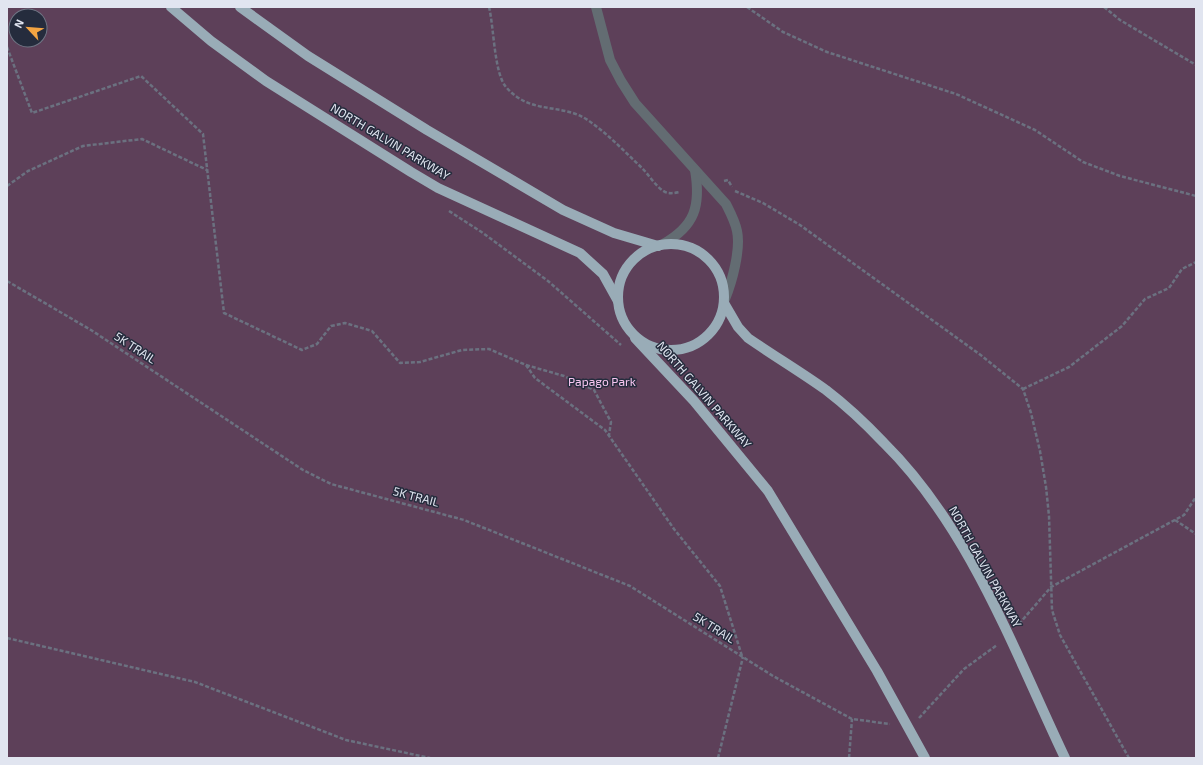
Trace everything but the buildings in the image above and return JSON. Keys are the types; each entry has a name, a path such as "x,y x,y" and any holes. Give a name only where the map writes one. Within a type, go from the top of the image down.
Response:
{"main road":[{"name":"NORTH GALVIN PARKWAY","path":"171,7 211,41 266,81 411,172 438,188 580,252 603,274 618,301"},
{"path":"240,7 308,56 427,130 563,210 614,233 660,245"},
{"path":"678,244 693,248 707,257 717,269 723,284 724,301 721,316 713,331 700,343 684,350 667,351 650,347 635,338 626,327 620,314 618,301 619,285 625,271 635,258 648,249 660,245 678,244"},
{"name":"NORTH GALVIN PARKWAY","path":"724,301 738,327 748,338 821,387 848,409 885,443 925,489 954,534 988,594 1065,758"},
{"name":"NORTH GALVIN PARKWAY","path":"635,338 694,401 768,491 907,724 925,758"}],"street":[{"path":"596,7 610,60 635,103 656,124 694,170 726,204 737,232 736,258 724,301"},
{"path":"660,245 683,231 689,224 696,209 698,188 694,170"}],"path":[{"path":"489,7 499,74 506,87 524,102 544,108 573,112 589,120 642,168 662,190 672,194 680,192"},
{"path":"747,7 783,32 827,52 956,94 1035,130 1083,162 1120,176 1196,196"},
{"path":"1104,7 1120,20 1196,65"},
{"path":"7,47 32,113 141,76 203,134 224,313 302,350 317,344 331,326 345,323 372,331 400,363 420,362 462,350 489,349 526,365 564,376 594,390 611,422 609,436"},
{"path":"7,186 28,171 83,146 142,139 207,170"},
{"path":"724,181 728,180 734,190 763,203 800,225 982,356 1023,389 1031,413 1040,451 1049,516 1050,587 1052,610 1060,635 1129,758"},
{"path":"444,208 483,233 548,281 623,347"},
{"path":"1023,389 1069,367 1122,326 1145,299 1169,288 1182,269 1196,262"},
{"name":"5K TRAIL","path":"7,281 91,330 303,470 331,484 464,520 630,586 742,657 718,758"},
{"path":"526,365 535,378 605,430 674,528 720,586 742,657 773,676 852,719 897,725 907,724 919,719 964,670 1009,636 1050,587 1184,515 1196,497"},
{"path":"1175,520 1196,534"},
{"path":"7,638 195,682 346,740 430,758"},
{"path":"849,758 852,719"}],"green space":[{"name":"Papago Park","path":"7,7 1196,7 1196,758 7,758"}]}
